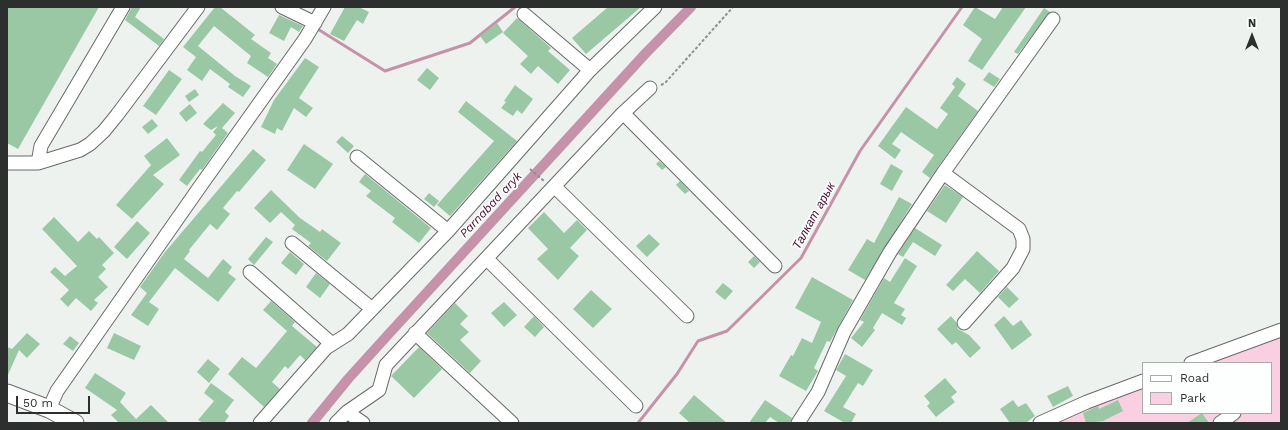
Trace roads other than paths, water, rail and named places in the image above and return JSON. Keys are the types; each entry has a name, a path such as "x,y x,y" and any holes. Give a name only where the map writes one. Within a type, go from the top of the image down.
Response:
{"main road":[{"path":"7,393 62,416"}],"street":[{"path":"38,163 41,146 123,7"},
{"path":"7,163 38,163 80,150 104,131 198,7"},
{"path":"282,7 316,23"},
{"path":"62,416 57,391 305,39 316,23 324,7"},
{"path":"260,423 326,348 348,334 370,308 448,230 590,70 655,7"},
{"path":"524,14 590,70"},
{"path":"798,423 818,392 844,332 890,252 943,173 1053,19"},
{"path":"336,423 347,412 379,390 386,364 487,259 549,184 650,88"},
{"path":"623,113 775,266"},
{"path":"357,156 448,230"},
{"path":"943,173 1019,229 1023,239 1023,249 1013,268 964,323"},
{"path":"549,184 686,316"},
{"path":"292,243 370,308"},
{"path":"487,259 636,406"},
{"path":"250,272 332,344"},
{"path":"1194,362 1281,330"},
{"path":"415,333 512,423"},
{"path":"1040,423 1087,402 1142,381"},
{"path":"347,412 363,423"},
{"path":"1220,423 1233,414"}],"waterway":[{"path":"316,28 385,71 470,43 515,7"},
{"name":"Parnabad aryk","path":"312,423 348,379 386,337 645,54 691,7"},
{"name":"Талкат арык","path":"638,423 677,374 698,341 727,331 801,258 860,151 962,7"}]}
